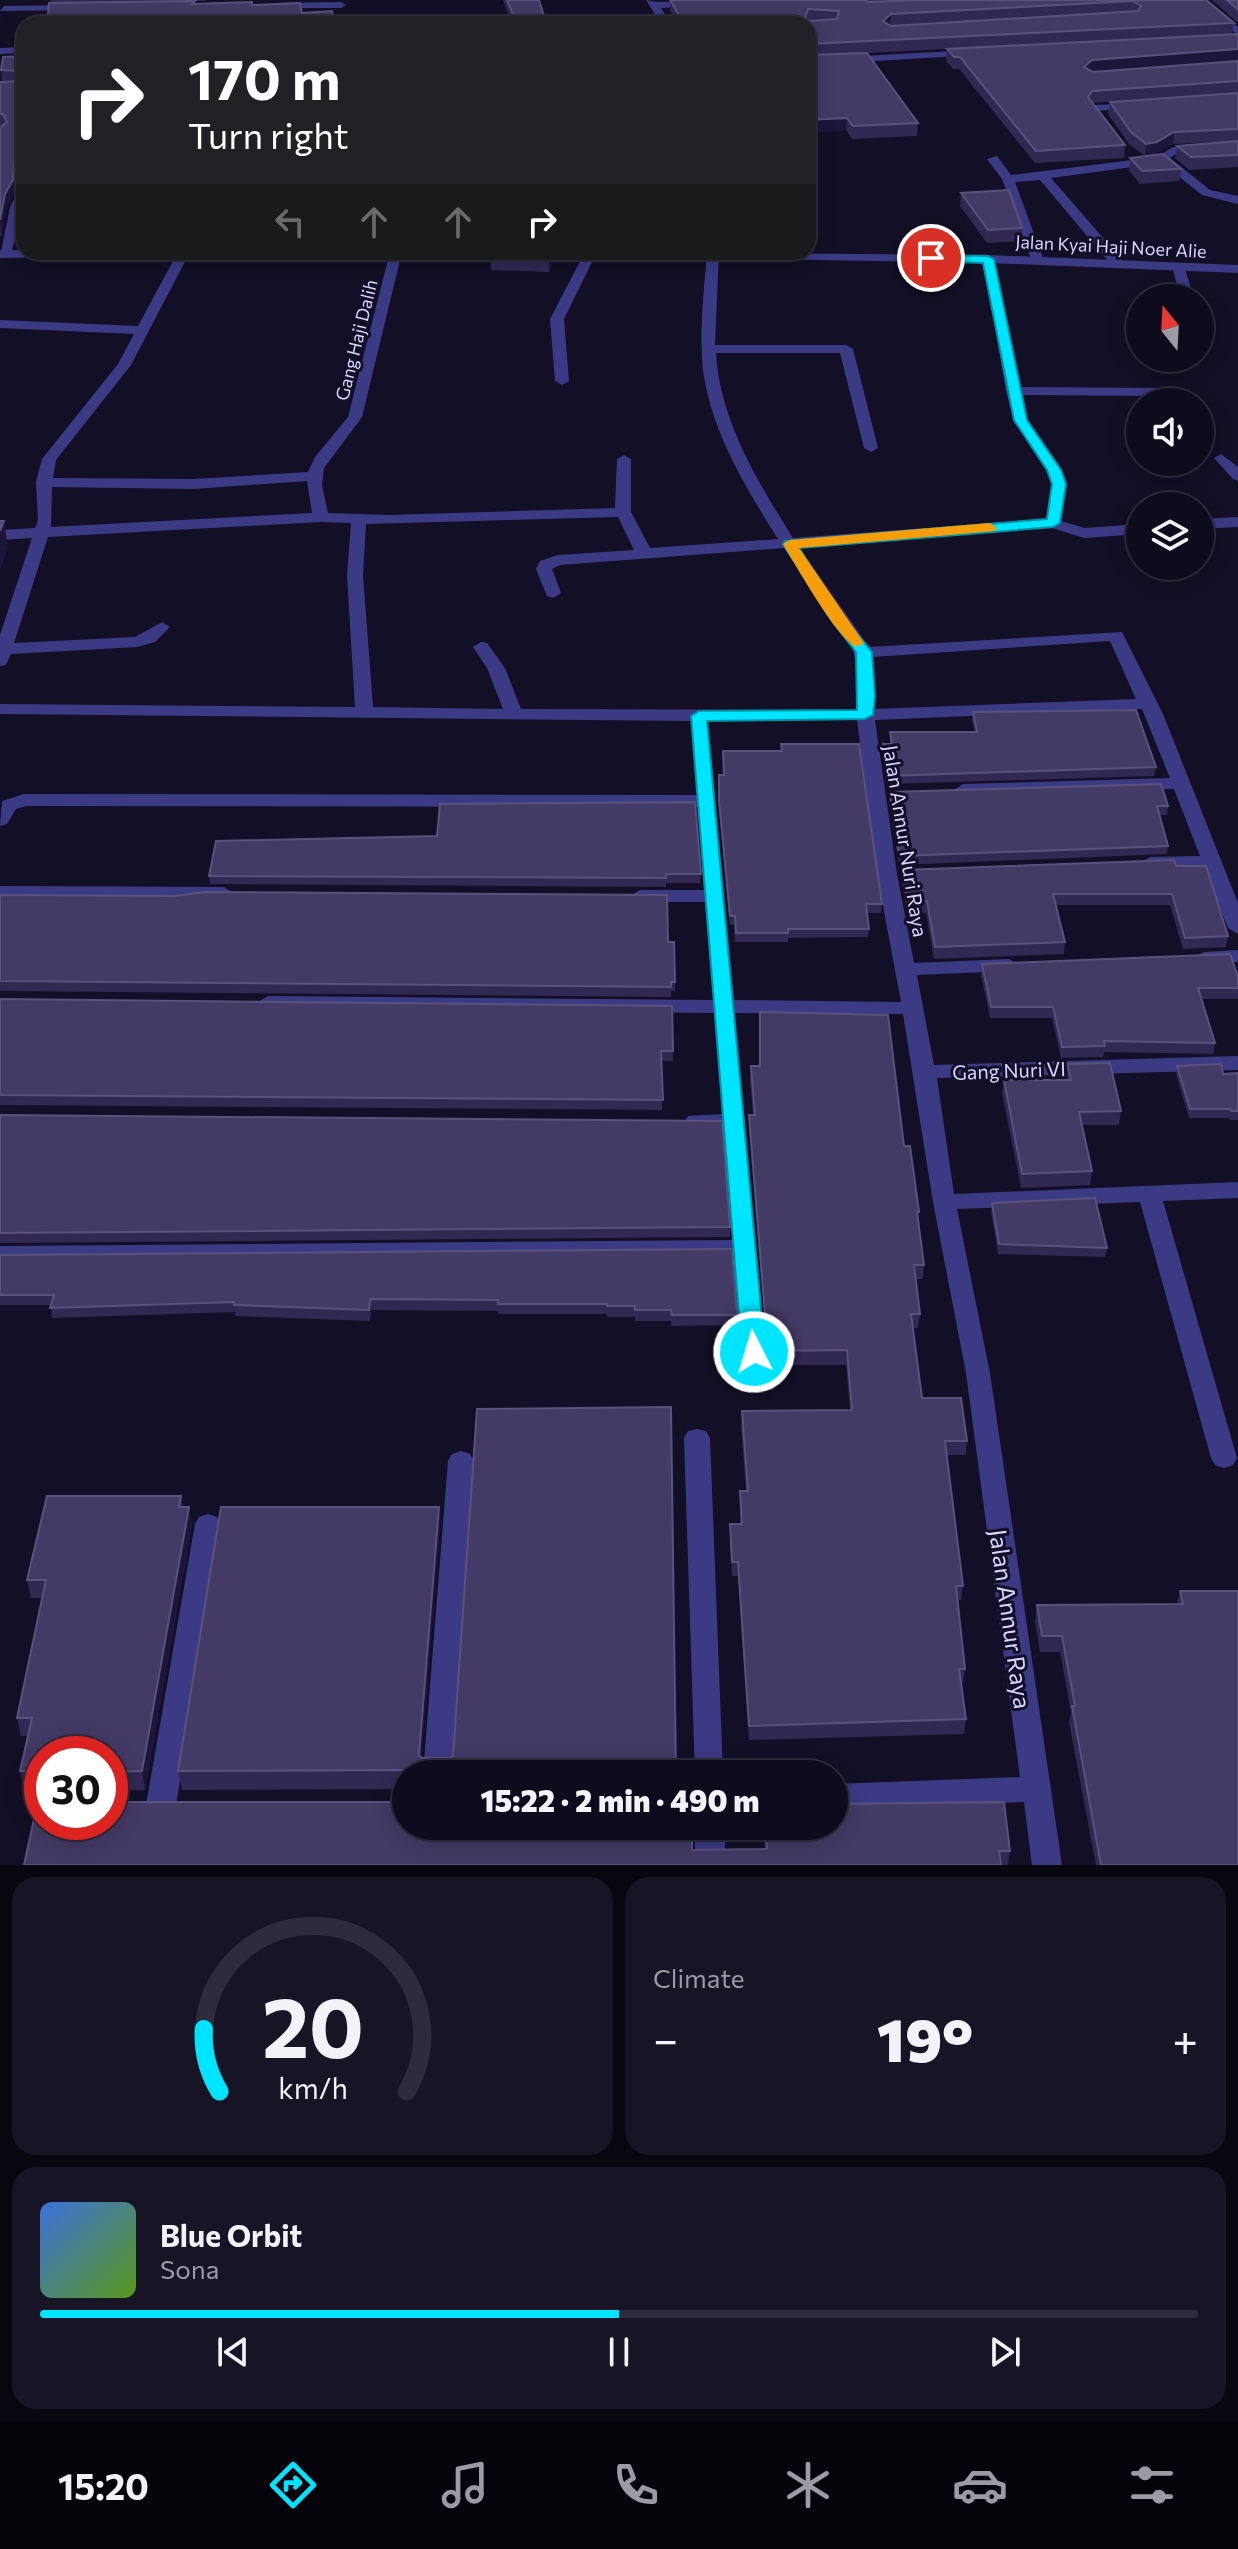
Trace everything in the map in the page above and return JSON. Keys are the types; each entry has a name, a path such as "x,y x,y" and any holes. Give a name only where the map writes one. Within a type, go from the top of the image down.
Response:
{"street":[{"path":"652,2 744,0"},
{"path":"264,6 340,2"},
{"path":"1205,3 1238,32"},
{"path":"6,9 81,8"},
{"path":"1222,41 1238,40"},
{"path":"816,61 910,52 990,52"},
{"path":"1098,112 1142,105"},
{"path":"1008,179 1164,159 1173,151 1238,147"},
{"path":"1123,148 1141,162"},
{"path":"993,159 1008,179 1038,261"},
{"path":"1164,159 1200,192 1219,200 1238,200"},
{"path":"1043,176 1119,265"},
{"path":"2,254 16,207"},
{"name":"Jalan Kyai Haji Noer Alie","path":"816,256 1238,269"},
{"path":"988,259 1021,420 1054,470 1059,484 1053,523"},
{"path":"162,627 149,638 137,642 3,646 38,535 46,520 44,482 49,459 117,376 179,260"},
{"name":"Gang Haji Dalih","path":"314,476 316,462 350,430 355,417 394,260"},
{"path":"562,381 557,319 587,260"},
{"path":"713,260 711,377 731,438 790,544 838,620 864,652 1111,635 1123,647 1154,714 1238,928"},
{"path":"1179,269 1183,284"},
{"path":"0,324 140,330"},
{"path":"710,349 846,349 871,448"},
{"path":"1013,391 1126,392"},
{"path":"1221,458 1238,476"},
{"path":"624,459 623,512 645,555"},
{"path":"44,482 194,484 314,476 321,517"},
{"path":"0,535 321,517 359,519 623,512"},
{"path":"359,519 355,575 364,711"},
{"path":"1214,523 1238,522"},
{"path":"553,593 544,569 546,564 558,560 1053,523 1084,533 1126,530"},
{"path":"481,647 496,668 513,712"},
{"name":"Jalan Annur Nuri Raya","path":"864,652 865,715 883,793 905,969 925,1072 944,1202 978,1373"},
{"path":"0,709 699,716 865,715 1147,704"},
{"path":"699,716 754,1352"},
{"path":"936,791 1180,783"},
{"path":"0,799 706,801"},
{"path":"0,820 9,805 24,800"},
{"path":"1136,864 1214,861"},
{"path":"0,892 238,893"},
{"path":"619,896 714,896"},
{"path":"1190,958 1238,956"},
{"path":"905,969 1032,964"},
{"path":"252,1002 912,1008"},
{"name":"Gang Nuri VI","path":"925,1072 1238,1063"},
{"path":"669,1121 733,1121"},
{"path":"944,1202 1238,1190"},
{"path":"1150,1195 1224,1458"},
{"path":"0,1254 744,1248"},
{"name":"Jalan Annur Raya","path":"978,1373 1047,1865"},
{"path":"697,1438 708,1760"},
{"path":"438,1760 461,1461"},
{"path":"192,1805 148,1806 208,1524"},
{"path":"848,1796 1035,1789"},
{"path":"710,1840 710,1865"}],"building":[{"path":"507,0 539,0 544,16 514,16"},
{"path":"670,0 1206,0 1234,23 816,44 816,20 837,19 839,11 808,9 806,16 679,16","holes":["1133,1 1141,6 1138,11 891,26 883,21 891,14"]},
{"path":"1227,0 1238,0 1238,10"},
{"path":"49,3 300,3 302,13 332,11 333,16 48,16"},
{"path":"1238,34 1238,49 1092,60 1084,67 1093,72 1238,61 1238,81 1092,91 1088,97 1125,145 1036,151 960,57 954,57 947,49"},
{"path":"867,53 918,123 853,126 847,118 816,120 816,55"},
{"path":"16,56 16,71 1,70 3,57"},
{"path":"16,81 13,180 5,194 0,220 0,128 7,122 0,114 0,82"},
{"path":"1238,93 1238,129 1174,132 1157,142 1146,144 1131,132 1110,102"},
{"path":"1238,141 1238,155 1191,157 1177,146"},
{"path":"1163,154 1181,169 1142,171 1130,158"},
{"path":"1009,190 1022,228 988,230 961,193"},
{"path":"1136,710 1156,767 887,776 883,744 892,744 890,732 977,732 973,712"},
{"path":"781,744 859,744 882,904 866,904 869,929 788,929 788,933 736,933 735,916 730,916 719,800 719,775 724,775 723,751 782,751"},
{"path":"1161,784 1168,806 1157,806 1168,846 899,856 890,792"},
{"path":"695,802 701,874 666,874 666,878 209,876 216,841 437,836 440,804"},
{"path":"1174,860 1176,866 1206,866 1228,936 1185,938 1172,894 1053,894 1065,942 935,947 927,901 908,901 902,870"},
{"path":"205,892 667,895 668,942 674,942 675,982 671,982 671,987 0,981 0,895 175,896"},
{"path":"1230,954 1238,977 1238,988 1198,988 1215,1043 1104,1041 1105,1046 1062,1047 1053,1007 991,1007 982,964"},
{"path":"0,999 672,1006 673,1051 661,1051 663,1100 0,1095"},
{"path":"760,1012 888,1015 904,1146 910,1146 924,1265 914,1265 920,1314 911,1314 922,1398 961,1398 967,1441 945,1441 963,1586 956,1586 965,1669 959,1669 966,1719 749,1726 738,1562 732,1562 730,1524 742,1524 740,1491 748,1491 742,1411 852,1410 847,1350 768,1351 749,1115 755,1115 751,1066 760,1066"},
{"path":"1110,1063 1121,1111 1079,1112 1092,1171 1022,1174 1004,1080 1071,1080 1067,1064"},
{"path":"1221,1064 1223,1074 1238,1073 1238,1111 1190,1109 1177,1066"},
{"path":"0,1115 722,1121 730,1227 0,1233"},
{"path":"1095,1198 1107,1248 999,1244 992,1203"},
{"path":"732,1249 737,1315 672,1315 671,1310 635,1310 635,1306 498,1304 498,1300 370,1299 369,1310 234,1305 234,1302 50,1308 54,1295 0,1295 0,1255"},
{"path":"671,1407 676,1760 392,1760 392,1770 178,1771 221,1507 439,1507 419,1755 422,1758 453,1756 477,1409"},
{"path":"47,1496 181,1496 179,1507 189,1507 142,1771 128,1771 128,1736 28,1736 32,1718 17,1718 46,1580 27,1580"},
{"path":"1180,1591 1238,1591 1238,1865 1101,1865 1062,1636 1042,1636 1037,1605 1183,1604"},
{"path":"128,1802 392,1802 392,1840 692,1840 692,1850 767,1849 766,1840 848,1840 848,1804 1004,1802 1010,1851 999,1851 1001,1865 24,1865 29,1840 128,1840"}],"slow traffic":[{"path":"857,643 838,620 790,544 990,528"}],"route":[{"path":"754,1352 699,716 865,715 864,652 838,620 790,544 1053,523 1059,484 1054,470 1021,420 988,259 931,258"}]}
